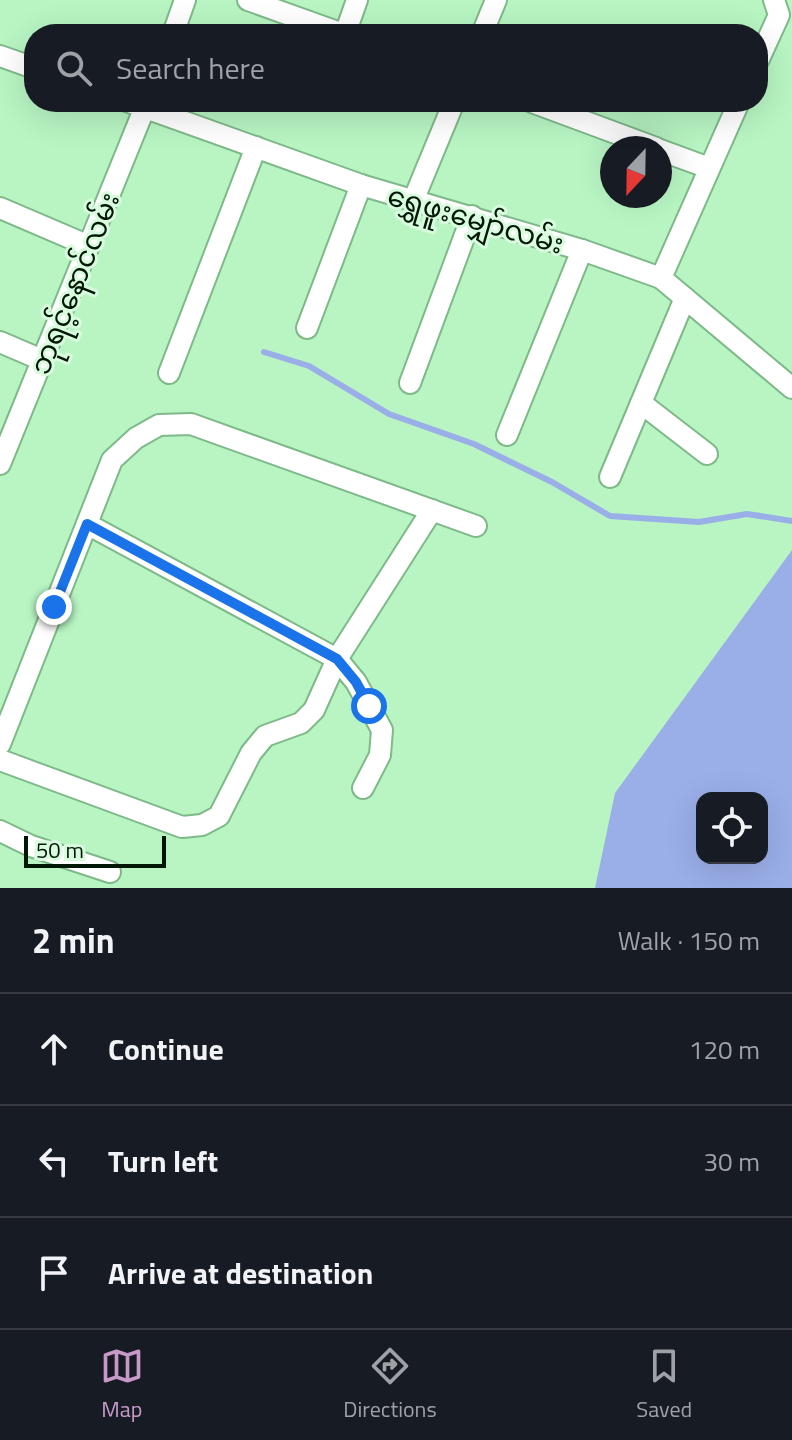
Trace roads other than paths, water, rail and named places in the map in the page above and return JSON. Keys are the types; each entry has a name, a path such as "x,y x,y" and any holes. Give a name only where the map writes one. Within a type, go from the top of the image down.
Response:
{"street":[{"path":"177,24 185,0"},
{"path":"248,0 316,24"},
{"path":"348,24 357,0"},
{"path":"486,24 496,0"},
{"path":"768,40 781,13"},
{"path":"0,56 24,64"},
{"name":"ဘုရင့်နောင်လမ်း","path":"0,464 89,246 137,112"},
{"name":"ရွှေဖူးမျှော်လမ်း","path":"162,112 361,185 582,250 661,278 792,388"},
{"path":"413,201 450,112"},
{"path":"559,112 623,136"},
{"path":"661,278 734,112"},
{"path":"169,373 256,147"},
{"path":"672,154 709,168"},
{"path":"307,328 361,185"},
{"path":"0,208 89,246"},
{"path":"410,383 472,216"},
{"path":"507,435 582,250"},
{"path":"610,477 685,298"},
{"path":"0,342 42,360"},
{"path":"641,403 707,454"},
{"path":"0,744 112,460 136,438 159,425 191,424 476,526"},
{"path":"0,760 182,827 202,825 219,816 251,753 265,736 301,723 314,710 337,659 432,510"},
{"path":"87,524 337,659 356,682 382,730 380,755 363,788"},
{"path":"0,831 31,846 110,872"}],"water":[{"path":"792,550 792,888 595,888 615,793"}],"waterway":[{"path":"264,352 309,366 389,414 474,444 552,482 610,516 699,522 747,514 792,521"}]}
